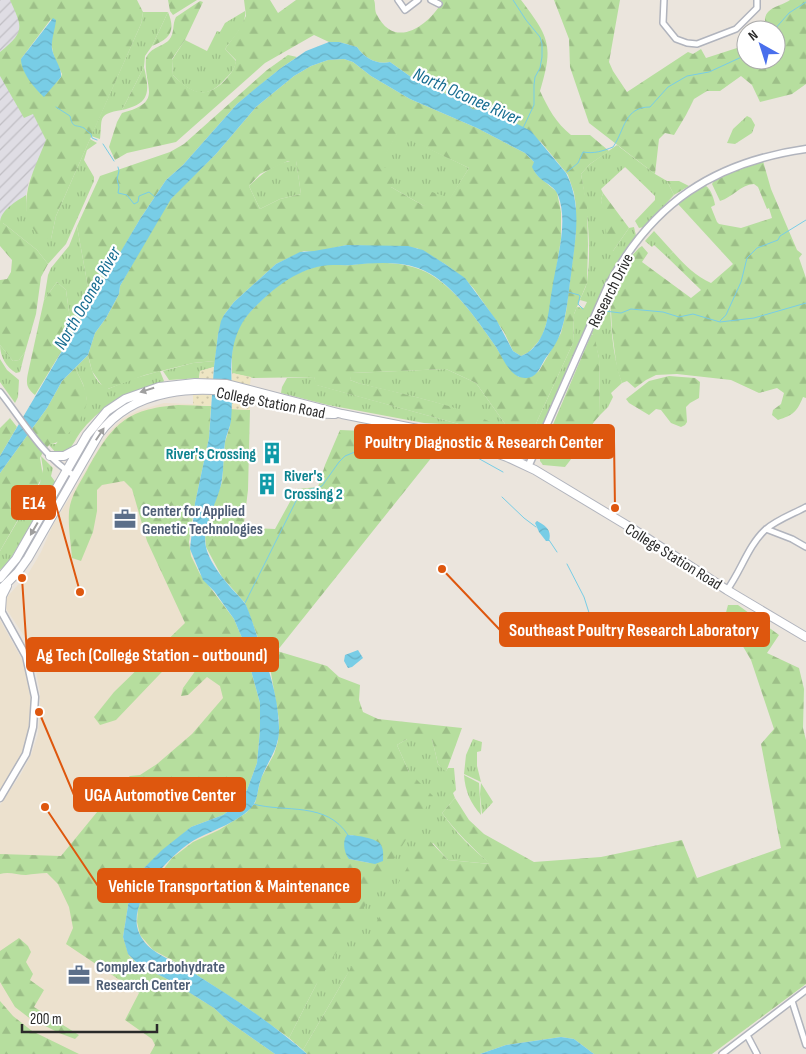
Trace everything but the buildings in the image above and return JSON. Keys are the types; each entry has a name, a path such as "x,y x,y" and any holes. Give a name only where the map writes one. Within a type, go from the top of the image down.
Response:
{"main road":[{"name":"College Station Road","path":"0,590 28,558 105,426 120,413 138,403 195,386"},
{"name":"College Station Road","path":"0,578 16,559 98,419 125,399 159,387 195,386 251,392 322,415 342,414 443,434 508,457 633,530 727,590 806,637"},
{"path":"50,456 64,456 80,447"},
{"path":"508,457 527,456 536,450"},
{"path":"0,610 2,596 7,584"}],"street":[{"path":"398,0 405,10 418,0"},
{"path":"431,0 439,4"},
{"path":"664,0 663,23 669,32 676,39 697,44 736,29 757,8 757,0"},
{"name":"Research Drive","path":"528,467 612,279 633,245 652,222 692,189 724,171 764,157 806,150"},
{"path":"1,393 50,456 67,472 75,476"},
{"path":"727,590 756,540 766,529 806,507"},
{"path":"766,529 792,539 806,547"},
{"path":"0,610 26,656 35,697 33,727 26,754 0,798"},
{"path":"722,1054 806,990"},
{"path":"792,1001 806,1044"},
{"path":"747,1035 757,1054"}],"shaded area":[{"path":"0,0 10,0 19,15 49,139 29,181 23,209 0,220"},
{"path":"164,403 211,407 189,542 257,763 182,988 214,1008 275,1054 0,1054 0,805 21,774 31,755 38,734 40,709 40,692 28,642 5,607 5,599 28,574 41,552 52,527 108,433 122,419 129,415"},
{"path":"0,620 25,665 32,708 25,750 0,793"}],"green space":[{"path":"10,0 137,0 143,12 141,24 56,216 51,239 42,239 33,228 26,204 31,178 46,140 33,114 24,118 0,76 0,52 14,39 19,28 19,23","holes":["51,19 53,51 62,74 44,96 21,59"]},
{"path":"168,0 197,0 173,15 170,11"},
{"path":"244,0 270,0 278,13 296,0 374,0 376,13 384,25 393,31 402,33 420,26 436,11 442,2 440,0 521,0 538,23 548,52 540,91 549,109 571,135 590,135 609,151 590,164 581,174 587,206 587,283 574,314 573,343 534,428 522,433 522,438 508,428 476,383 446,369 352,373 350,380 462,410 498,426 506,435 504,438 316,385 314,377 253,378 232,373 233,344 238,328 255,306 289,278 310,268 322,266 394,263 424,271 451,290 467,307 488,335 505,362 519,377 530,377 539,371 561,333 566,312 576,233 576,206 568,175 541,142 487,111 472,109 467,103 418,82 390,62 376,61 367,57 357,47 339,42 329,42 314,35 265,63 176,142 127,153 115,160 109,147 117,122 122,113 135,109 148,98 146,58 151,51 169,40 176,17 200,1 203,2 185,40 172,59 173,75 193,90 206,92 220,85 234,68 236,60 225,49 246,16"},
{"path":"554,0 620,0 609,62 627,92 688,52 693,54 701,49 706,58 736,48 736,70 786,70 786,20 765,20 765,17 770,10 790,0 806,0 806,84 792,94 760,102 752,85 741,76 720,91 707,91 694,99 674,135 665,133 659,139 655,174 589,123 570,67 569,39"},
{"path":"245,11 244,21 225,49 236,61 235,66 232,72 219,85 212,90 199,92 186,87 173,75 172,60 185,40 207,51 217,31 220,32 225,23"},
{"path":"143,12 168,12 152,46 145,56 144,67 122,110 108,113 104,116 101,122 100,139 91,136 141,24"},
{"path":"168,12 171,24 170,34 152,46"},
{"path":"288,55 297,57 237,104 183,165 166,180 140,219 91,304 77,226 100,176 170,152 184,144 267,70"},
{"path":"344,59 353,62 371,76 410,99 477,128 525,153 534,162 534,171 538,176 557,192 561,212 561,239 549,316 538,342 529,352 521,356 513,351 504,332 465,279 445,264 417,248 347,245 314,252 304,251 276,264 234,302 224,315 218,334 215,361 193,363 145,375 105,390 92,371 88,355 95,333 106,318 119,294 120,286 166,204 216,154 256,107 294,76 311,66 328,60","holes":["397,134 469,168 450,198 432,192 424,206 391,187 397,174 380,165","288,161 296,161 301,194 280,199 260,209 249,186 260,174"]},
{"path":"144,67 147,83 146,96 138,104 122,110"},
{"path":"747,116 751,118 755,125 752,133 735,144 727,143 733,129"},
{"path":"397,133 469,168 450,199 424,206 391,187 379,165"},
{"path":"90,139 97,143 87,150 84,160 94,177 94,181 66,244 48,264 37,250 3,223 0,223 1,218 10,206 26,195 27,212 51,239 56,216"},
{"path":"617,145 667,181 674,195 644,227 639,228 635,221 655,200 655,196 625,167 601,189 603,193 601,200 613,251 629,228 634,227 636,236 607,282 546,420 536,437 522,438 522,433 534,428 573,343 574,314 577,307 584,308 587,302 580,300 587,282 589,255 587,214 581,174 590,164"},
{"path":"296,160 301,194 280,199 260,209 249,186 270,169 282,163"},
{"path":"763,161 771,189 797,250 802,254 799,258 806,278 806,398 803,397 794,412 778,420 772,415 773,410 781,404 784,393 777,388 759,393 731,380 677,374 656,375 635,388 627,381 622,383 617,369 612,331 610,290 624,264 642,246 648,253 642,262 691,298 701,290 667,257 673,252 695,274 711,283 733,264 678,204 701,187 706,186 713,197 715,205 711,207 719,224 741,228 772,218 758,187 754,184 720,201 712,184 714,181 739,168"},
{"path":"667,181 679,181 689,186 674,195"},
{"path":"603,193 629,228 613,251 609,250 601,200"},
{"path":"0,223 3,223 37,250 48,264 41,277 36,314 25,352 19,360 13,361 0,345 0,280 7,279 11,272 12,260 0,246"},
{"path":"77,226 91,304 72,334 66,290 57,282 44,300 51,268 69,246"},
{"path":"654,231 673,252 667,257 654,245 652,247 645,241"},
{"path":"57,282 66,290 72,334 35,395 27,385 28,373 44,300"},
{"path":"610,290 612,337 622,383 611,393 613,397 608,407 600,415 599,358 593,334 591,335"},
{"path":"594,334 599,358 600,415 590,427 565,467 543,465 540,461 540,455 591,335"},
{"path":"0,345 13,361 19,360 25,352 20,372 12,371 4,361"},
{"path":"88,355 96,379 108,389 132,379 160,371 164,381 139,389 109,405 91,420 65,454 63,452 57,454 49,445 56,444 87,400 83,384 75,368"},
{"path":"0,359 7,370 19,380 18,397 15,403 0,382"},
{"path":"215,361 214,367 200,371 199,378 169,380 163,371 193,363"},
{"path":"75,368 86,393 86,407 74,428 56,443 50,444 43,452 40,458 43,476 0,551 0,473 47,408 62,381"},
{"path":"446,369 476,383 508,428 508,432 529,451 523,454 487,438 442,424 424,423 328,405 281,393 287,378 314,377 317,385 466,426 500,438 504,431 452,407 350,380 351,373"},
{"path":"669,376 695,378 700,382 699,398 686,407 687,422 681,427 671,423 661,410 656,409 649,415 629,403 626,399 649,381"},
{"path":"152,392 153,395 129,404 77,466 74,465 86,440 112,411 126,401"},
{"path":"178,405 211,406 209,438 189,542 191,556 200,574 234,619 242,638 260,703 257,763 247,790 239,803 223,815 191,827 144,868 133,884 130,893 123,937 129,956 139,965 171,981 214,1008 228,1021 275,1054 150,1054 155,1045 152,1039 125,1020 139,993 66,944 73,928 69,907 58,884 47,873 26,875 0,874 0,854 61,856 120,784 130,776 140,775 157,764 192,734 223,698 220,686 207,677 188,695 181,696 183,688 196,670 180,653 116,720 100,725 94,717 114,692 185,623 147,541 132,489 124,481 102,485 97,490 97,511 93,532 81,561 72,558 69,529 71,501 78,485 104,441 122,422 133,415 145,411"},
{"path":"231,409 250,410 248,490 244,523 252,528 275,529 297,489 318,487 340,430 365,431 439,445 436,452 277,651 327,666 339,677 360,685 359,700 363,712 378,719 462,728 446,772 438,764 432,739 407,739 397,745 409,772 433,796 316,985 289,1038 183,966 153,950 140,935 137,922 138,908 143,896 172,858 193,842 219,830 246,813 255,803 261,778 274,754 278,741 279,720 271,673 245,603 222,577 206,547 206,526 222,482 225,442 230,426","holes":["347,835 353,835 375,864 349,859"]},
{"path":"10,418 17,427 0,456 0,428"},
{"path":"41,456 53,468 51,476 56,483 8,563 0,570 0,551 40,483 43,469"},
{"path":"728,605 738,605 779,635 767,653 799,668 804,689 803,728 806,740 806,984 712,1054 594,1054 574,1039 561,1037 506,1045 480,1054 307,1054 303,1050 425,836 448,860 490,864 442,813 455,798 469,820 484,834 534,862 601,857 682,840 697,878 781,848 761,744 774,729 751,660 725,616"},
{"path":"407,739 432,739 438,764 446,771 448,768 454,768 456,790 453,793 455,798 442,813 477,853 491,864 448,860 433,843 345,978 303,1050 289,1038 316,985 409,772 397,745"},
{"path":"473,739 482,742 481,751 477,752 477,766 481,782 464,774 466,755"},
{"path":"464,775 479,783 481,815 469,797"},
{"path":"481,783 493,802 482,814 480,794"},
{"path":"19,938 28,946 31,952 26,962 33,974 30,980 44,990 34,1007 79,1035 75,1039 28,1017 15,1007 0,982 0,951"},
{"path":"0,1001 13,1016 32,1031 79,1054 0,1054"}],"sand":[{"path":"214,367 211,406 193,405 193,395 197,395 200,371"},
{"path":"232,373 251,377 248,400 250,401 250,410 231,409"}],"water":[{"path":"53,18 56,20 52,49 61,77 44,97 32,84 23,69 21,59"},
{"path":"329,42 339,42 357,47 371,60 385,63 390,62 418,82 467,103 472,109 490,110 531,131 566,173 575,198 576,223 566,312 559,337 535,375 529,378 523,378 513,373 462,302 441,281 430,273 402,264 326,265 302,272 276,288 261,301 244,321 237,334 233,347 231,421 225,442 223,474 207,524 205,542 214,566 246,605 249,612 268,667 274,691 279,735 275,749 260,782 253,806 232,822 188,844 166,863 156,875 141,901 137,914 137,926 143,940 153,950 237,1001 266,1021 307,1054 275,1054 228,1021 214,1008 171,981 139,965 128,954 123,937 130,893 137,875 162,850 191,827 223,815 239,803 247,790 257,763 260,703 242,638 234,619 214,591 203,580 190,549 195,503 209,438 214,367 221,321 234,302 276,264 300,252 347,245 408,246 423,250 465,278 497,321 513,351 521,356 524,355 538,342 547,319 561,242 562,218 558,195 553,188 538,176 532,167 534,162 525,153 477,128 410,99 371,76 353,62 344,59 328,60 311,66 294,76 256,107 216,154 171,199 120,286 119,294 106,318 95,333 88,355 62,381 47,408 0,473 0,456 140,219 166,180 183,165 237,104 281,68 306,51"},
{"path":"537,521 548,529 550,534 549,541 546,541 539,532 535,523"},
{"path":"358,650 363,658 348,668 344,661 345,655"},
{"path":"347,835 375,840 383,849 383,861 375,864 349,859 344,847 344,840"},
{"path":"561,1037 574,1039 594,1054 480,1054 506,1045"}],"waterway":[{"name":"North Oconee River","path":"513,0 540,37 542,44 540,68 535,77 534,105 523,128"},
{"path":"783,20 789,13 806,2"},
{"path":"567,172 578,163 583,152 598,152 613,147 630,115 641,108 650,107 668,87 687,76 709,72 736,60"},
{"path":"56,107 70,116 73,124 84,128 91,134 92,138 97,140"},
{"path":"103,144 114,161"},
{"path":"118,167 118,193 127,195 134,204 138,202 139,196 149,192 155,197"},
{"path":"720,321 726,315 741,282 747,258 757,248 778,240 780,236 806,220"},
{"path":"568,292 580,296 578,304 583,309"},
{"path":"605,311 621,313 631,309 663,312 679,317 693,314 720,322 754,318 806,303"},
{"path":"245,603 299,495 304,491 322,486 345,456 367,447 380,450 449,449 476,457 503,472"},
{"path":"502,497 536,527"},
{"path":"549,540 557,552"},
{"path":"567,564 584,597 592,622"},
{"path":"253,804 317,813 329,817 339,824 348,835"}],"place":[{"name":"River's Crossing","path":"272,453"},
{"name":"River's Crossing 2","path":"267,484"},
{"name":"Poultry Diagnostic & Research Center","path":"615,508"},
{"name":"Center for Applied Genetic Technologies","path":"125,519"},
{"name":"Southeast Poultry Research Laboratory","path":"442,569"},
{"name":"Ag Tech (College Station - outbound)","path":"22,578"},
{"name":"E14","path":"80,592"},
{"name":"UGA Automotive Center","path":"39,712"},
{"name":"Vehicle Transportation & Maintenance","path":"45,807"},
{"name":"Complex Carbohydrate Research Center","path":"79,975"}]}
